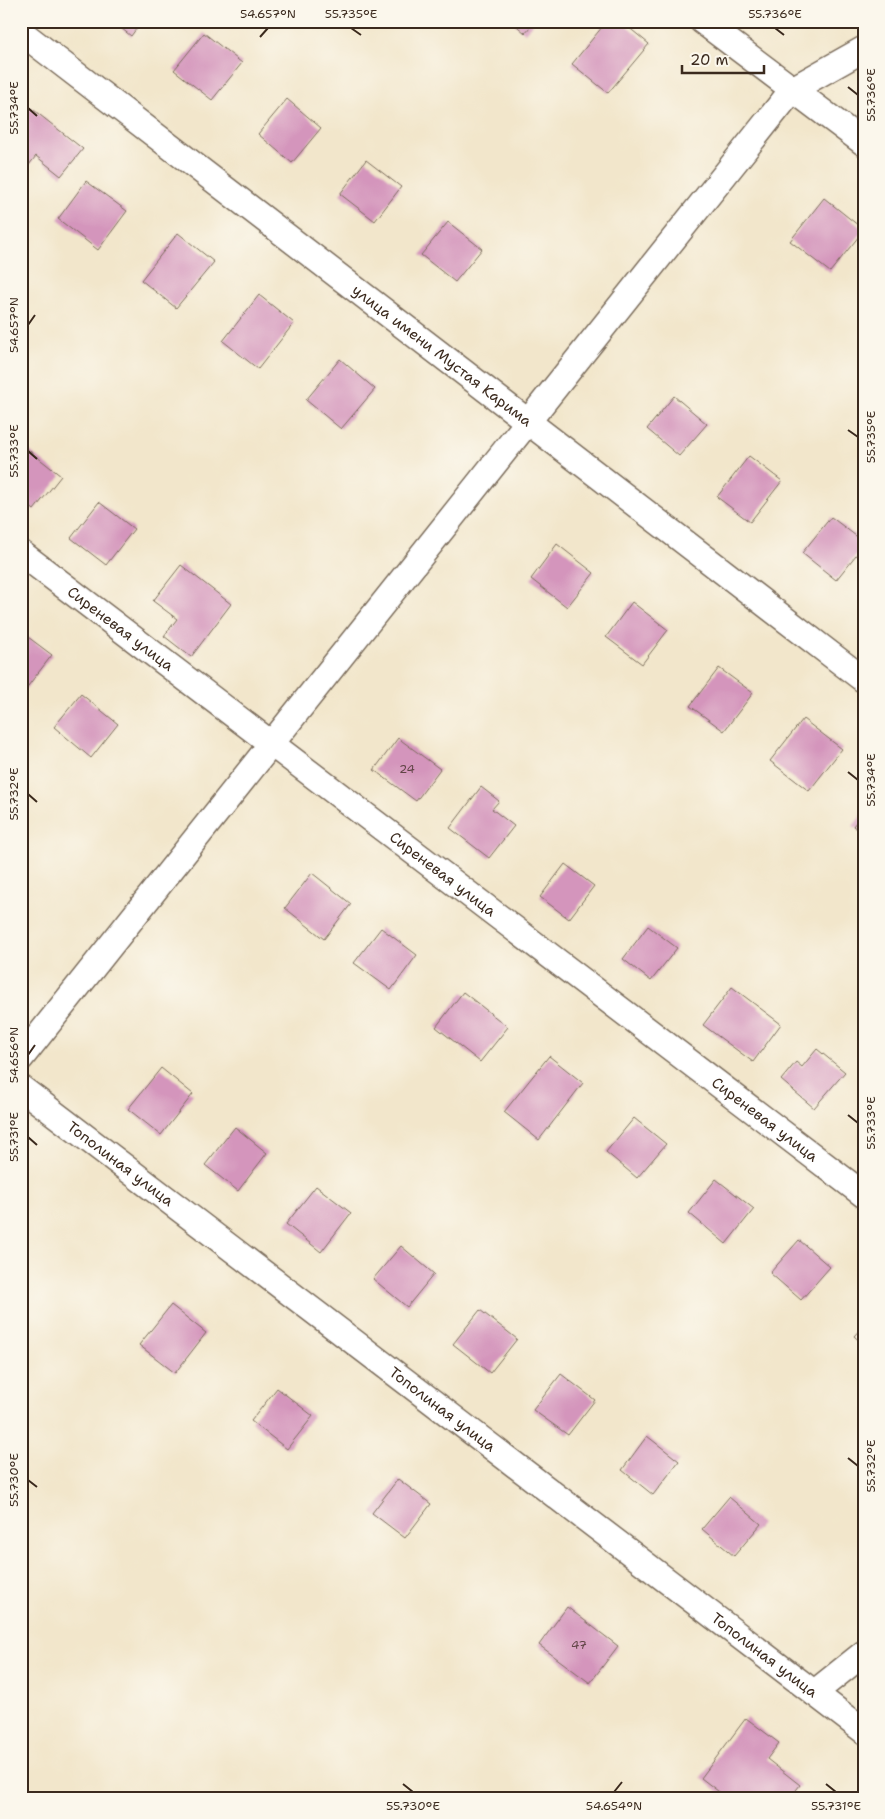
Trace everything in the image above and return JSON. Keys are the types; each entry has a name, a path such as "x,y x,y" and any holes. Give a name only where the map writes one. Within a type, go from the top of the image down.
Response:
{"street":[{"path":"702,21 864,142"},
{"name":"улица имени Мустая Карима","path":"21,32 864,680"},
{"path":"21,1058 793,89 864,49"},
{"name":"Сиреневая улица","path":"21,553 864,1195"},
{"name":"Тополиная улица","path":"21,1088 864,1731"},
{"path":"814,1693 864,1653"}],"building":[{"path":"112,21 142,21 131,36"},
{"path":"511,21 535,21 525,33"},
{"path":"607,21 621,21 649,44 608,93 572,64"},
{"path":"204,33 242,63 212,100 174,70"},
{"path":"287,99 321,128 292,163 258,134"},
{"path":"21,100 83,149 61,176 36,156 21,175"},
{"path":"366,160 401,187 375,221 340,194"},
{"path":"86,181 127,211 98,250 58,219"},
{"path":"824,198 864,230 830,272 790,241"},
{"path":"448,222 482,249 455,282 421,255"},
{"path":"178,233 214,262 176,308 141,280"},
{"path":"259,295 294,323 258,369 223,341"},
{"path":"340,359 375,389 341,429 306,400"},
{"path":"674,396 707,424 679,456 647,429"},
{"path":"21,444 61,476 34,510 21,499"},
{"path":"749,456 782,481 750,522 717,497"},
{"path":"99,502 134,529 106,565 71,538"},
{"path":"831,517 864,542 864,545 836,580 802,553"},
{"path":"557,544 594,573 567,607 531,579"},
{"path":"181,565 231,604 191,657 164,636 177,619 153,601"},
{"path":"632,602 668,630 642,664 606,637"},
{"path":"28,637 52,655 21,695 21,646"},
{"path":"719,668 753,693 724,731 690,706"},
{"path":"81,694 118,724 91,758 54,727"},
{"path":"803,719 842,749 809,791 770,761"},
{"path":"398,738 440,769 416,801 374,770"},
{"path":"481,787 499,801 492,809 514,826 489,858 450,828"},
{"path":"864,812 864,834 853,826"},
{"path":"565,864 594,886 569,919 540,897"},
{"path":"312,873 351,904 324,939 285,908"},
{"path":"648,926 677,948 651,981 623,959"},
{"path":"381,928 417,955 391,990 354,963"},
{"path":"732,987 781,1024 753,1062 703,1025"},
{"path":"463,992 508,1027 480,1062 436,1027"},
{"path":"817,1049 845,1072 814,1108 781,1080 796,1062 802,1067"},
{"path":"549,1056 583,1083 539,1140 504,1112"},
{"path":"161,1068 193,1094 161,1135 128,1109"},
{"path":"634,1118 666,1144 637,1178 606,1152"},
{"path":"235,1127 267,1153 238,1191 205,1165"},
{"path":"716,1179 754,1209 726,1244 689,1213"},
{"path":"316,1186 351,1213 321,1252 286,1224"},
{"path":"799,1240 830,1267 801,1300 770,1273"},
{"path":"401,1246 434,1274 407,1307 373,1279"},
{"path":"171,1305 206,1333 175,1373 139,1345"},
{"path":"480,1310 517,1339 490,1373 453,1344"},
{"path":"864,1325 864,1345 854,1336"},
{"path":"561,1374 595,1400 568,1435 533,1410"},
{"path":"277,1388 313,1416 287,1449 251,1421"},
{"path":"647,1436 679,1461 653,1495 622,1470"},
{"path":"398,1479 431,1504 405,1538 372,1513"},
{"path":"729,1497 761,1524 734,1556 702,1529"},
{"path":"567,1607 618,1646 590,1683 539,1645"},
{"path":"746,1718 779,1743 767,1759 800,1785 790,1798 727,1798 701,1778"}]}
